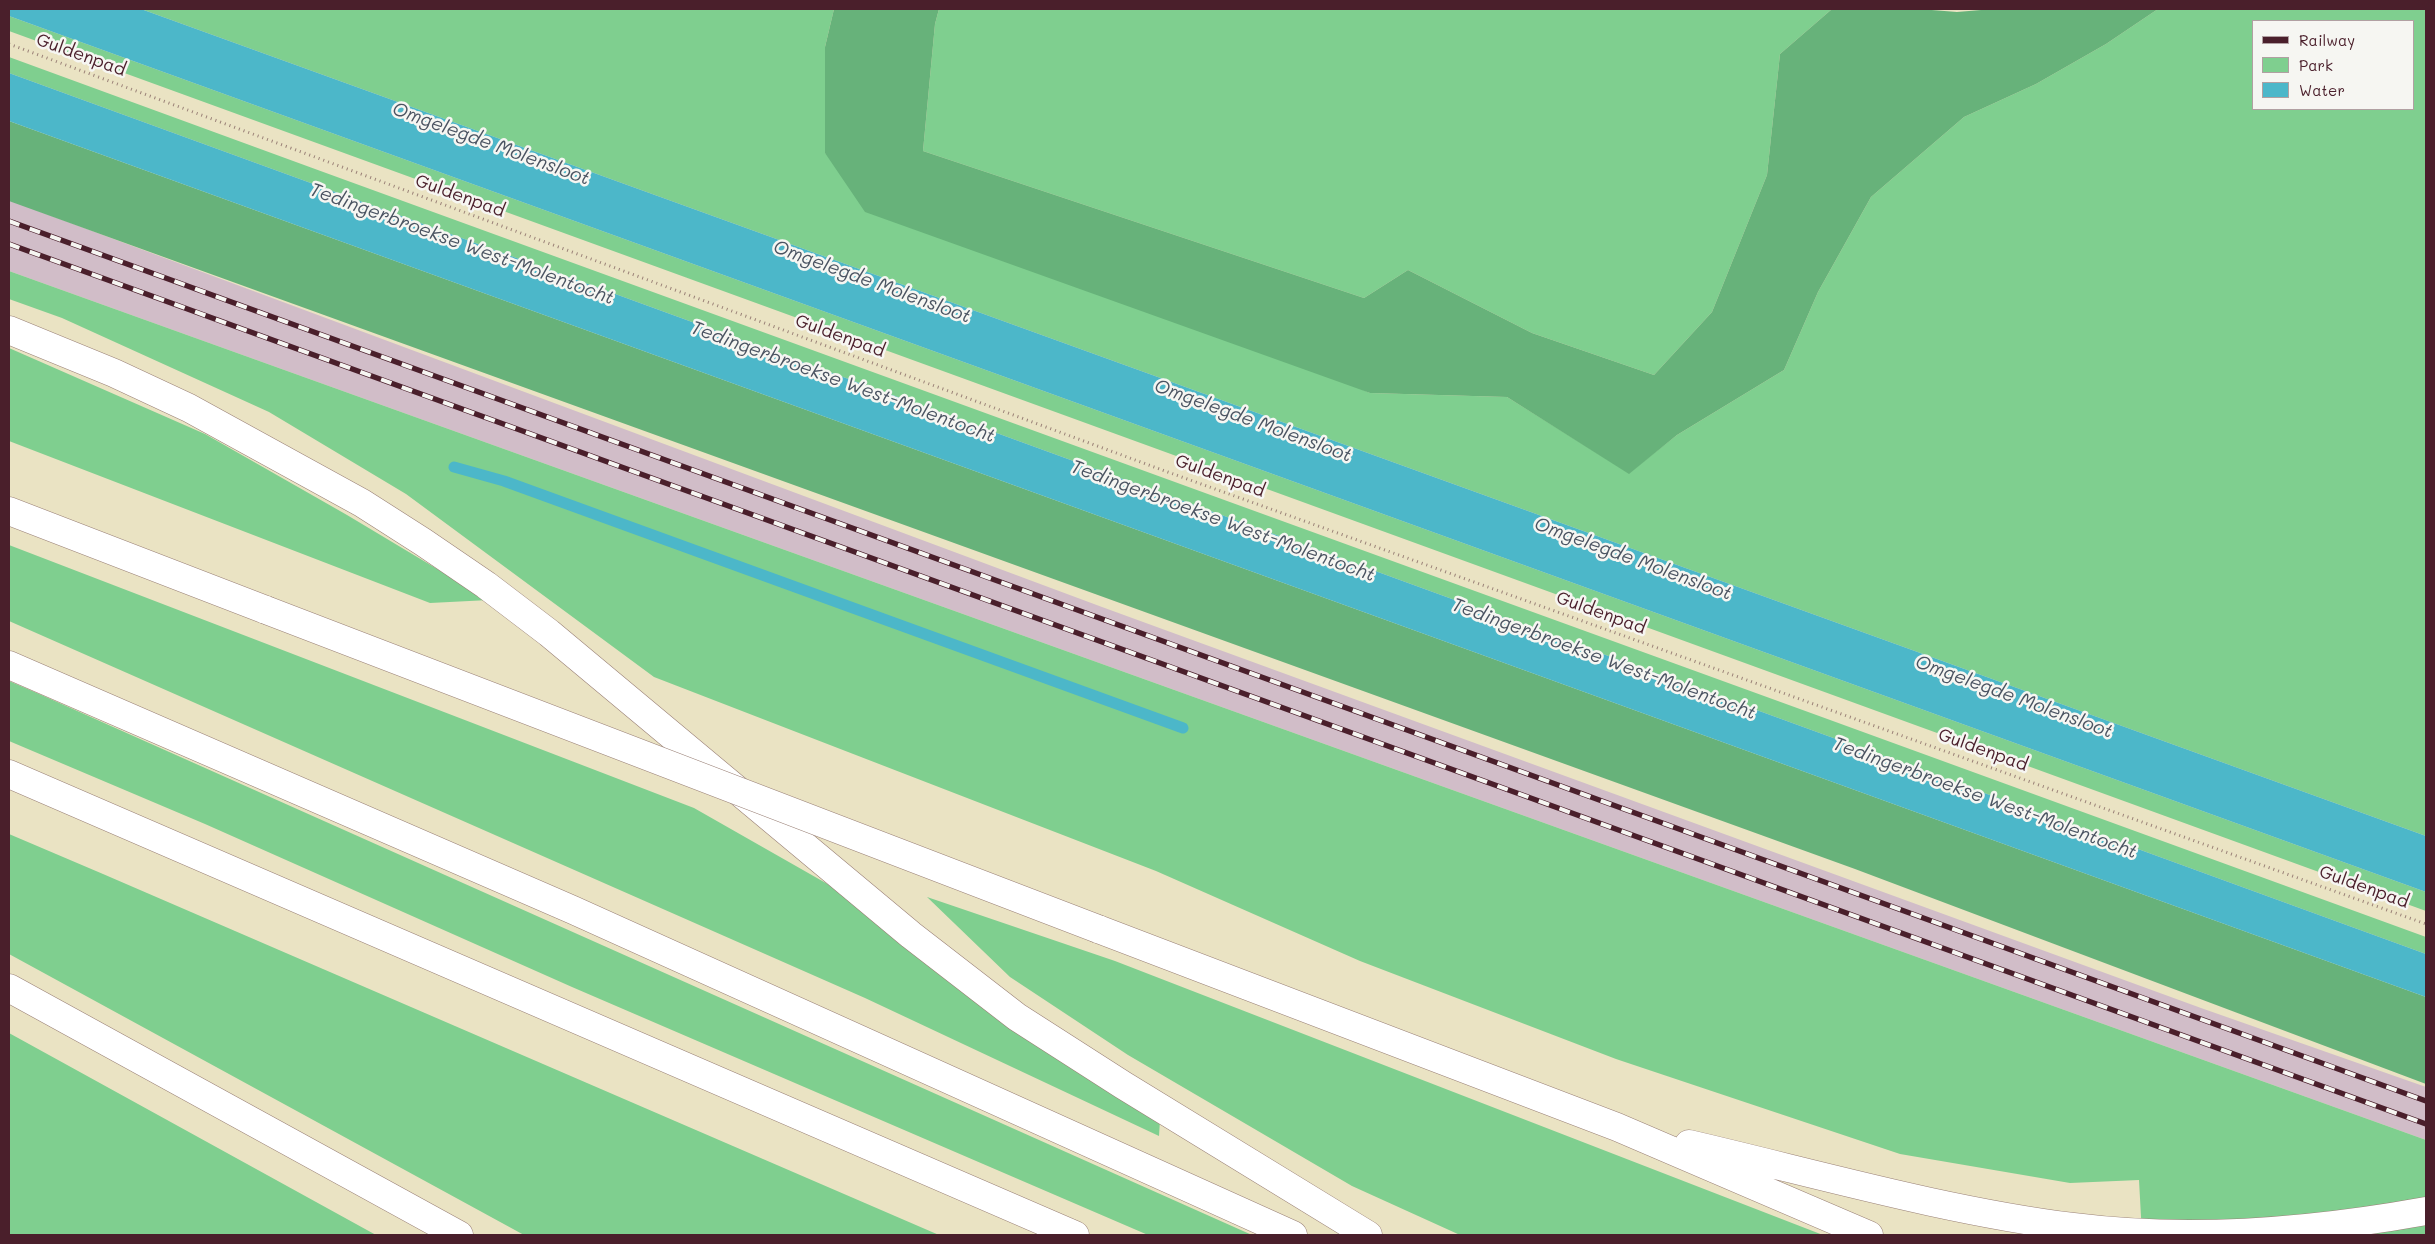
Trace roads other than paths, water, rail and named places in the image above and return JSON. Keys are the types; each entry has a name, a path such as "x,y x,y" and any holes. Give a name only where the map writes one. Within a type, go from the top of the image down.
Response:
{"highway":[{"path":"9,330 114,372 189,408 362,503 423,542 486,585 549,633 911,935 1017,1017 1123,1085 1368,1235"},
{"path":"9,511 1098,930 1617,1127 1869,1235"},
{"path":"9,664 573,910 1294,1235"},
{"path":"9,774 1075,1235"},
{"path":"9,988 459,1235"},
{"path":"1617,1127 2010,1218 2074,1227 2133,1232 2254,1233 2312,1228 2426,1211"}],"water":[{"name":"Omgelegde Molensloot","path":"9,9 141,9 2426,836 2426,892 9,16"},
{"name":"Tedingerbroekse West-Molentocht","path":"9,73 2426,954 2426,997 9,121"}],"waterway":[{"path":"454,467 504,481 1183,728"}],"railway":[{"path":"9,221 2426,1101"},
{"path":"9,244 2426,1124"}]}
